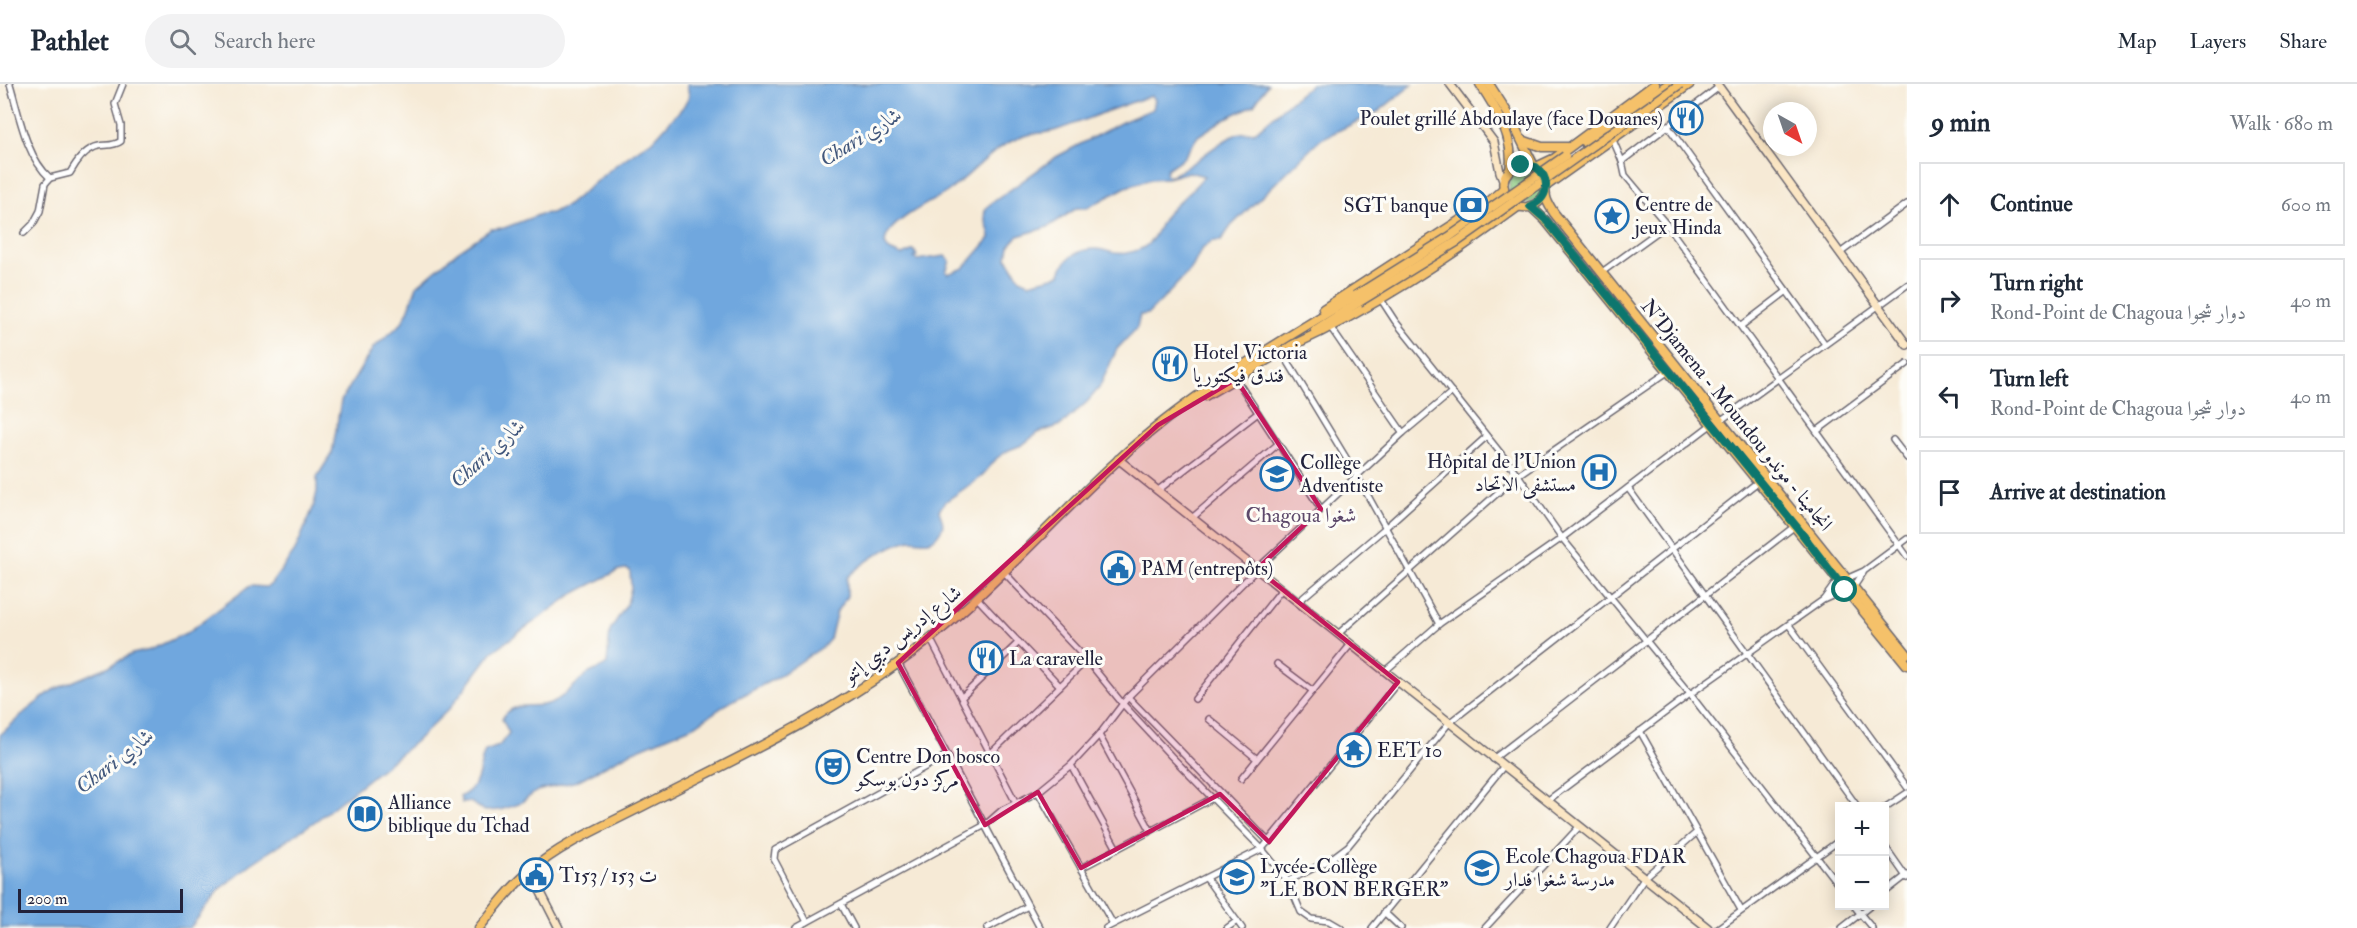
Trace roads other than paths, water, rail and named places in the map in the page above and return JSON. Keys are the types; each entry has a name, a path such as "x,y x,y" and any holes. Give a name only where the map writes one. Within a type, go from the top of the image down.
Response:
{"main road":[{"path":"1286,338 1303,322 1491,200 1504,185 1510,171 1511,154 1508,137 1496,110 1480,84"},
{"path":"1489,84 1535,167 1544,176 1545,190 1541,199 1530,206 1519,206 1509,199 1504,185"},
{"path":"1510,171 1521,165 1535,167 1554,158 1655,84"},
{"path":"1357,299 1668,84"},
{"path":"1357,299 1458,241 1681,84"},
{"path":"1545,190 1690,84"},
{"path":"1521,140 1549,148 1571,146"},
{"name":"N'Djamena - Moundou انجامينا - موندو","path":"1545,190 1554,213 1602,272 1759,481 1842,580"},
{"path":"1291,346 1331,328 1440,262 1519,206"},
{"name":"N'Djamena - Moundou انجامينا - موندو","path":"1530,206 1545,219 1669,371 1716,422 1907,665"},
{"name":"شارع إدريس ديبي إتنو","path":"479,928 497,905 530,871 584,837 778,737 848,698 898,663 976,597 1118,459 1158,426 1216,382 1286,338 1357,299"},
{"name":"شارع إدريس ديبي إتنو","path":"1191,403 1282,352 1357,299"},
{"name":"N'Djamena - Moundou انجامينا - موندو","path":"1849,589 1907,654"}],"street":[{"path":"10,84 32,156 50,178"},
{"path":"24,233 33,224 40,211 45,184 50,178 70,173 76,162 93,147 116,145 121,141 121,125 115,104 123,84"},
{"path":"1450,84 1494,142 1504,185"},
{"path":"1622,161 1718,86 1907,345"},
{"path":"1667,125 1826,344"},
{"path":"1613,140 1625,175 1666,225 1741,326 1907,556"},
{"path":"1840,253 1907,204"},
{"path":"1602,272 1666,225"},
{"path":"1384,671 1439,624 1562,538 1716,422 1907,285"},
{"path":"1741,326 1787,291"},
{"path":"1380,298 1395,321 1518,476 1562,538 1690,694 1835,882"},
{"path":"1331,328 1402,433"},
{"path":"1282,352 1357,476 1439,624"},
{"path":"1817,431 1907,364"},
{"path":"1338,634 1518,476 1669,371"},
{"path":"1236,379 1321,509"},
{"path":"796,928 986,825 994,816 1038,792 1071,765 1100,735 1122,703 1257,569 1402,433 1452,392"},
{"path":"1157,491 1258,413"},
{"path":"1298,602 1486,437"},
{"path":"1893,440 1907,458"},
{"path":"1192,518 1278,444"},
{"path":"1118,459 1708,928"},
{"path":"1288,881 1328,861 1348,846 1449,723 1759,481"},
{"path":"1628,488 1853,802"},
{"path":"1493,759 1796,526"},
{"path":"1823,600 1849,589 1864,571 1907,539"},
{"path":"1003,571 1087,660 1122,703 1211,799 1262,849 1288,881 1298,906 1306,916 1316,921 1335,923 1341,928"},
{"path":"1547,801 1690,694 1823,600 1842,580 1864,571"},
{"path":"1195,699 1282,589"},
{"path":"976,597 1060,686"},
{"path":"1789,625 1907,787"},
{"path":"930,638 1016,803"},
{"path":"962,697 1019,642"},
{"path":"1241,779 1351,644"},
{"path":"991,753 1087,660"},
{"path":"898,663 1040,928"},
{"path":"1277,664 1313,691"},
{"path":"1106,928 1262,849 1398,682"},
{"path":"1128,697 1269,842"},
{"path":"1209,719 1257,759"},
{"path":"1640,731 1741,910"},
{"path":"1100,735 1151,831"},
{"path":"1171,756 1178,750"},
{"path":"807,922 774,859 776,850 947,755"},
{"path":"1071,765 1117,849"},
{"path":"1372,928 1503,767"},
{"path":"1038,792 1113,924"},
{"path":"1889,805 1907,793"},
{"path":"1081,868 1211,799"},
{"path":"1485,928 1579,827"},
{"path":"1610,928 1644,878 1696,833"},
{"path":"1718,928 1835,843"},
{"path":"1889,852 1907,876 1889,889"},
{"path":"530,871 559,928"},
{"path":"1206,878 1242,928"},
{"path":"841,904 854,928"},
{"path":"987,928 1029,906"},
{"path":"1857,910 1872,928"},
{"path":"1842,928 1864,910"},
{"path":"1384,912 1401,928"},
{"path":"1227,928 1237,921"}],"water":[{"name":"Chari شاري","path":"687,84 1268,84 1254,105 1224,119 1198,136 1184,157 1167,169 1166,174 1169,176 1187,167 1228,138 1240,133 1256,131 1311,84 1413,84 1379,111 1321,139 1231,226 1221,241 1212,241 1201,250 1192,268 1164,298 1148,314 1140,315 1137,328 1117,349 1099,388 1087,402 1061,425 1038,433 1022,445 997,458 981,477 945,502 939,510 943,526 935,538 929,541 911,540 895,545 853,572 847,578 847,596 837,611 830,639 824,646 776,678 730,702 696,725 631,752 577,781 537,791 519,804 500,810 485,811 470,802 462,803 460,797 468,792 476,782 485,751 499,746 509,733 502,719 507,713 519,707 539,706 553,702 586,675 607,664 610,630 627,604 631,588 630,570 619,570 573,594 492,652 450,708 415,742 317,820 251,864 221,888 190,928 0,928 0,735 53,690 132,654 150,650 188,632 250,586 267,587 271,584 295,551 313,508 317,492 317,477 332,453 341,401 373,348 401,324 417,286 457,252 491,229 504,228 568,205 613,167 655,138 683,107 689,96","holes":["1152,96 1155,100 1153,109 1122,122 1056,157 989,205 984,217 990,238 964,268 948,274 946,272 950,261 945,256 917,260 914,258 917,256 914,250 902,255 887,248 885,242 889,231 904,218 947,192 991,154 1010,142 1026,135 1057,130","1189,172 1204,176 1165,216 1153,238 1141,249 1123,254 1089,249 1068,259 1060,274 1029,283 1020,279 1007,258 1009,246 1018,236 1048,227 1077,208 1087,208 1126,187 1151,179 1167,178"]}],"place":[{"name":"Poulet grillé Abdoulaye (face Douanes)","path":"1686,118"},
{"name":"SGT banque","path":"1471,205"},
{"name":"Centre de jeux Hinda","path":"1612,216"},
{"name":"Hotel Victoria فندق فيكتوريا","path":"1170,364"},
{"name":"Hôpital de l'Union مستشفى الاتحاد","path":"1599,472"},
{"name":"Collège Adventiste","path":"1277,474"},
{"name":"PAM (entrepôts)","path":"1118,568"},
{"name":"La caravelle","path":"986,658"},
{"name":"EET 10","path":"1354,750"},
{"name":"Centre Don bosco مركز دون بوسكو","path":"833,767"},
{"name":"Alliance biblique du Tchad","path":"365,814"},
{"name":"Ecole Chagoua FDAR مدرسة شغوا فدار","path":"1482,868"},
{"name":"T153 / ت 153","path":"536,875"},
{"name":"Lycée-Collège \"LE BON BERGER\"","path":"1237,877"}],"district":[{"name":"Chagoua شغوا","path":"1301,515"}]}
